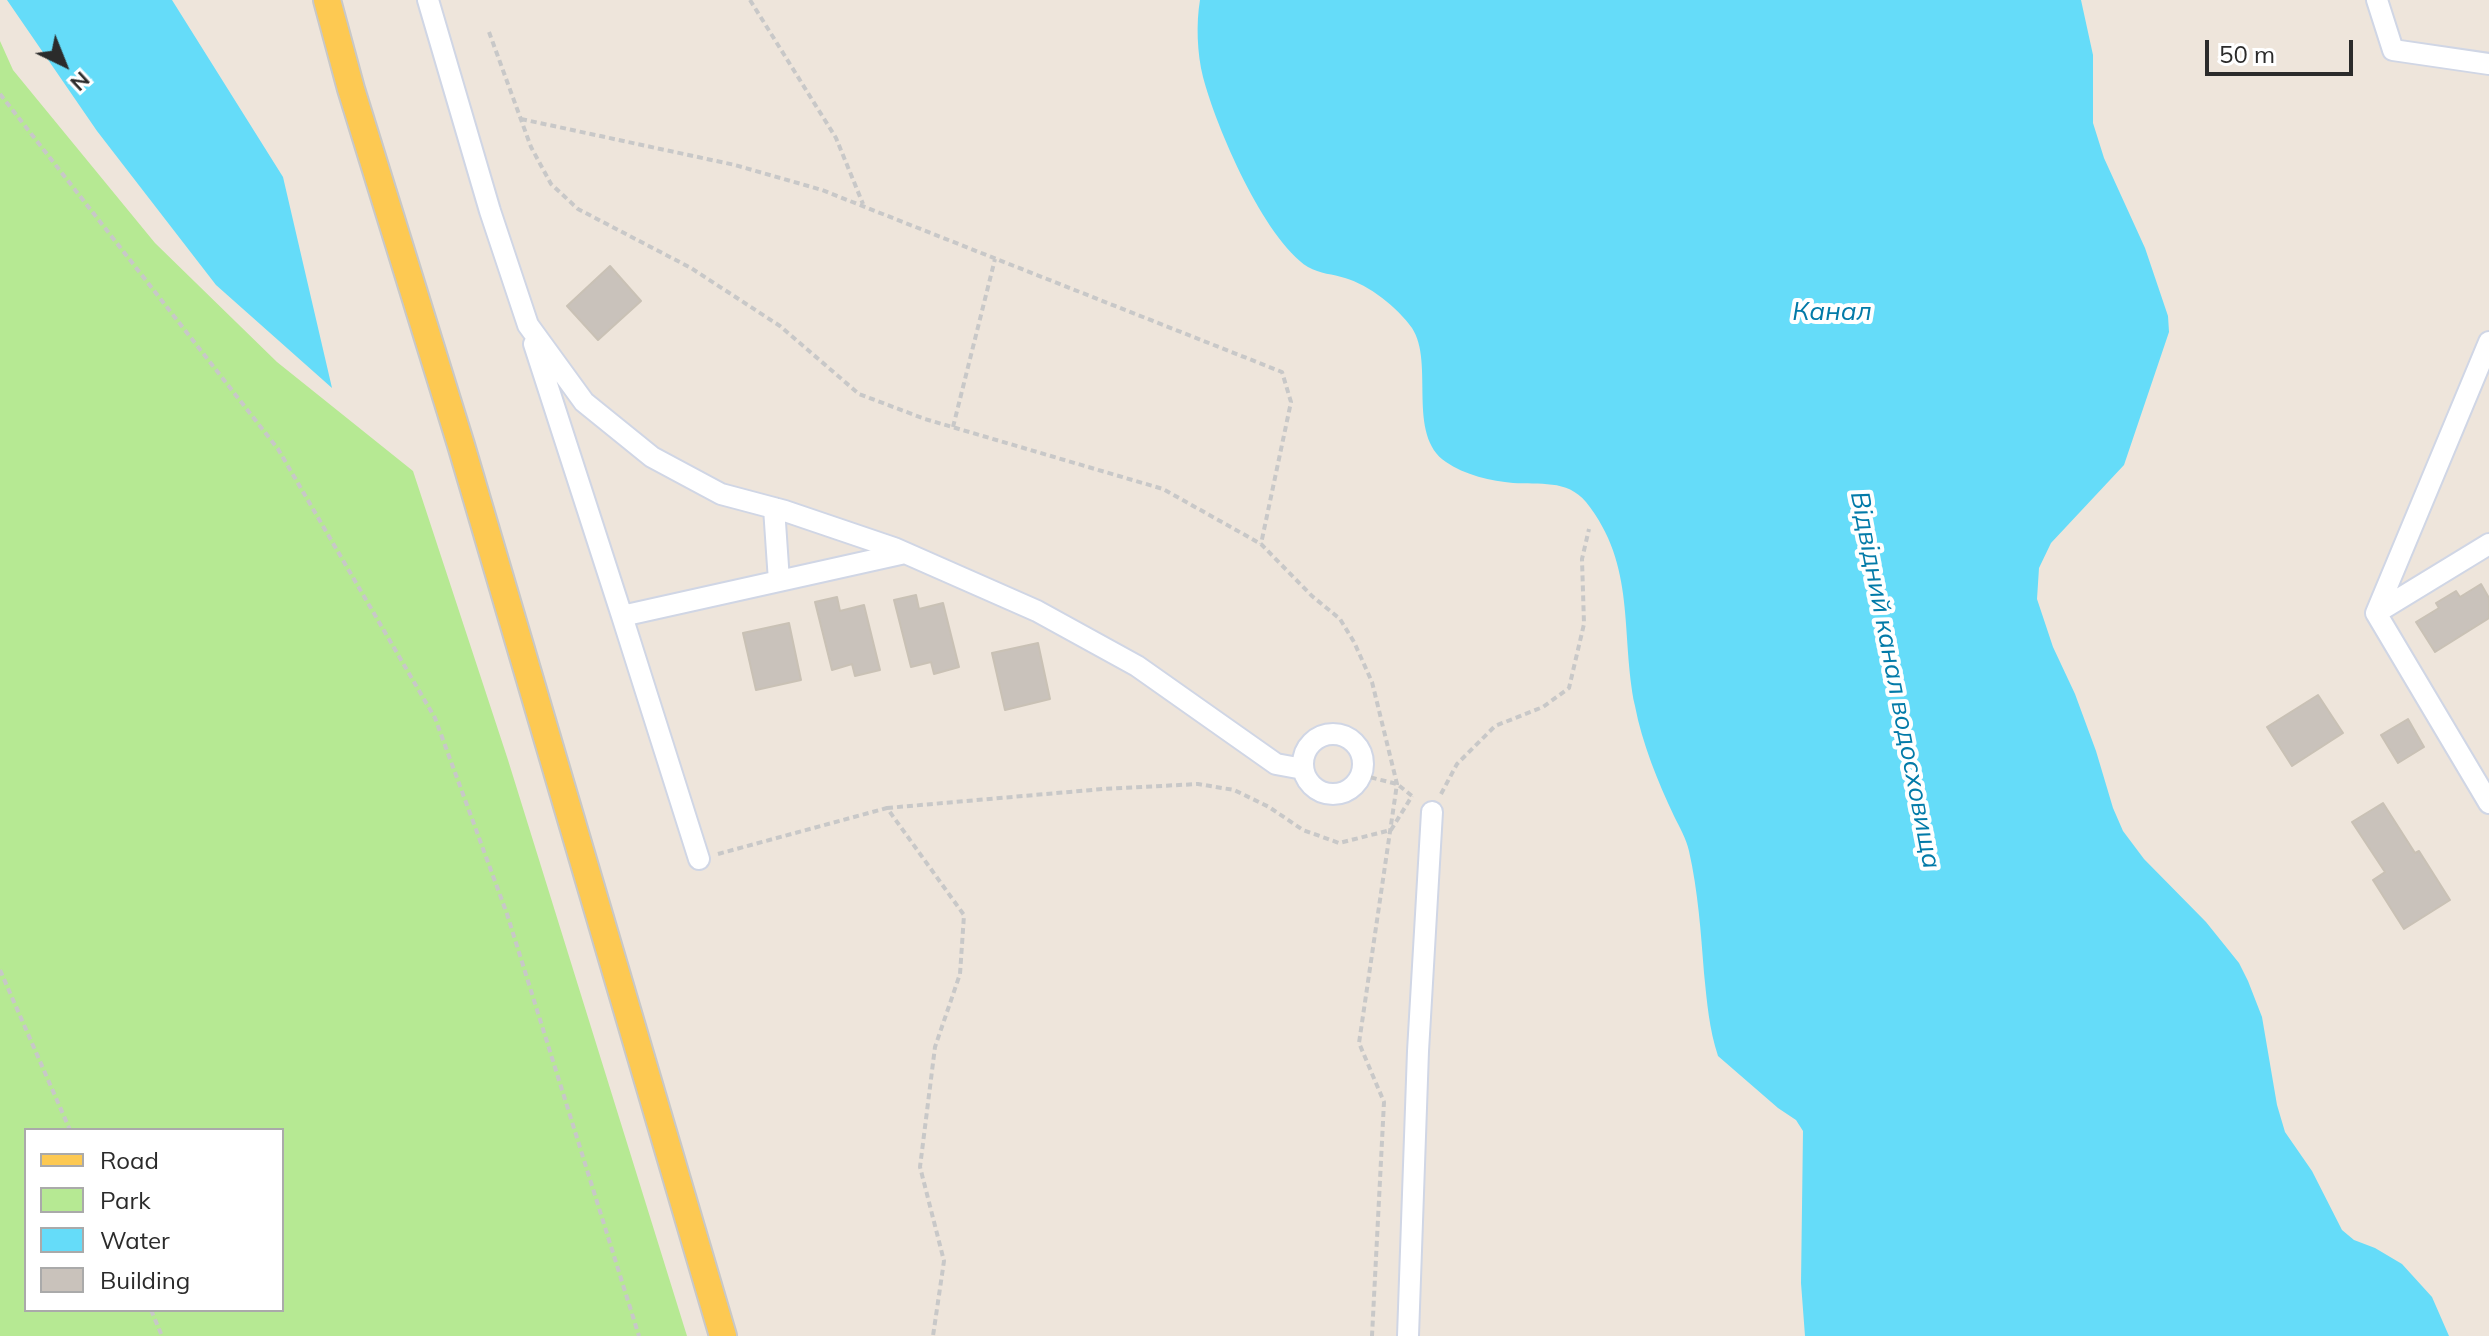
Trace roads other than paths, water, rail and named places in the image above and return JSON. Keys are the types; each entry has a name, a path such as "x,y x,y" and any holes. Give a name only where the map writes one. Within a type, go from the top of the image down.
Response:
{"main road":[{"path":"327,0 723,1336"}],"street":[{"path":"428,0 490,211 699,859"},
{"path":"2377,0 2393,50 2489,64"},
{"path":"528,325 584,402 652,457 721,494 774,508 905,553 1037,611 1137,666 1276,764 1303,769 1313,786 1330,794 1348,790 1356,784 1361,775 1362,756 1358,747 1341,735 1331,734 1313,742 1307,749 1303,769"},
{"path":"2376,613 2489,342"},
{"path":"774,508 779,581"},
{"path":"2376,613 2489,544"},
{"path":"622,616 905,553"},
{"path":"2376,613 2489,803"},
{"path":"1408,1336 1418,1051 1432,812"}],"water":[{"path":"7,0 172,0 283,177 332,388 216,285 97,131"},
{"name":"Канал","path":"1200,0 2081,0 2093,55 2093,123 2104,158 2145,248 2168,316 2169,332 2124,465 2051,543 2039,568 2037,599 2053,647 2075,694 2123,831 2144,859 2206,922 2239,963 2248,981 2262,1017 2277,1105 2285,1132 2312,1171 2342,1230 2354,1240 2402,1264 2432,1297 2449,1336 1805,1336 1801,1283 1803,1131 1796,1120 1718,1056 1709,1015 1689,851 1656,776 1638,720 1620,575 1602,526 1586,502 1570,490 1561,486 1478,477 1453,467 1434,450 1427,435 1421,360 1412,328 1373,291 1354,281 1308,267 1291,253 1275,233 1244,180 1230,152 1203,77 1198,38"}],"water label":[{"name":"Відвідний канал водосховища","path":"1895,680"}]}
